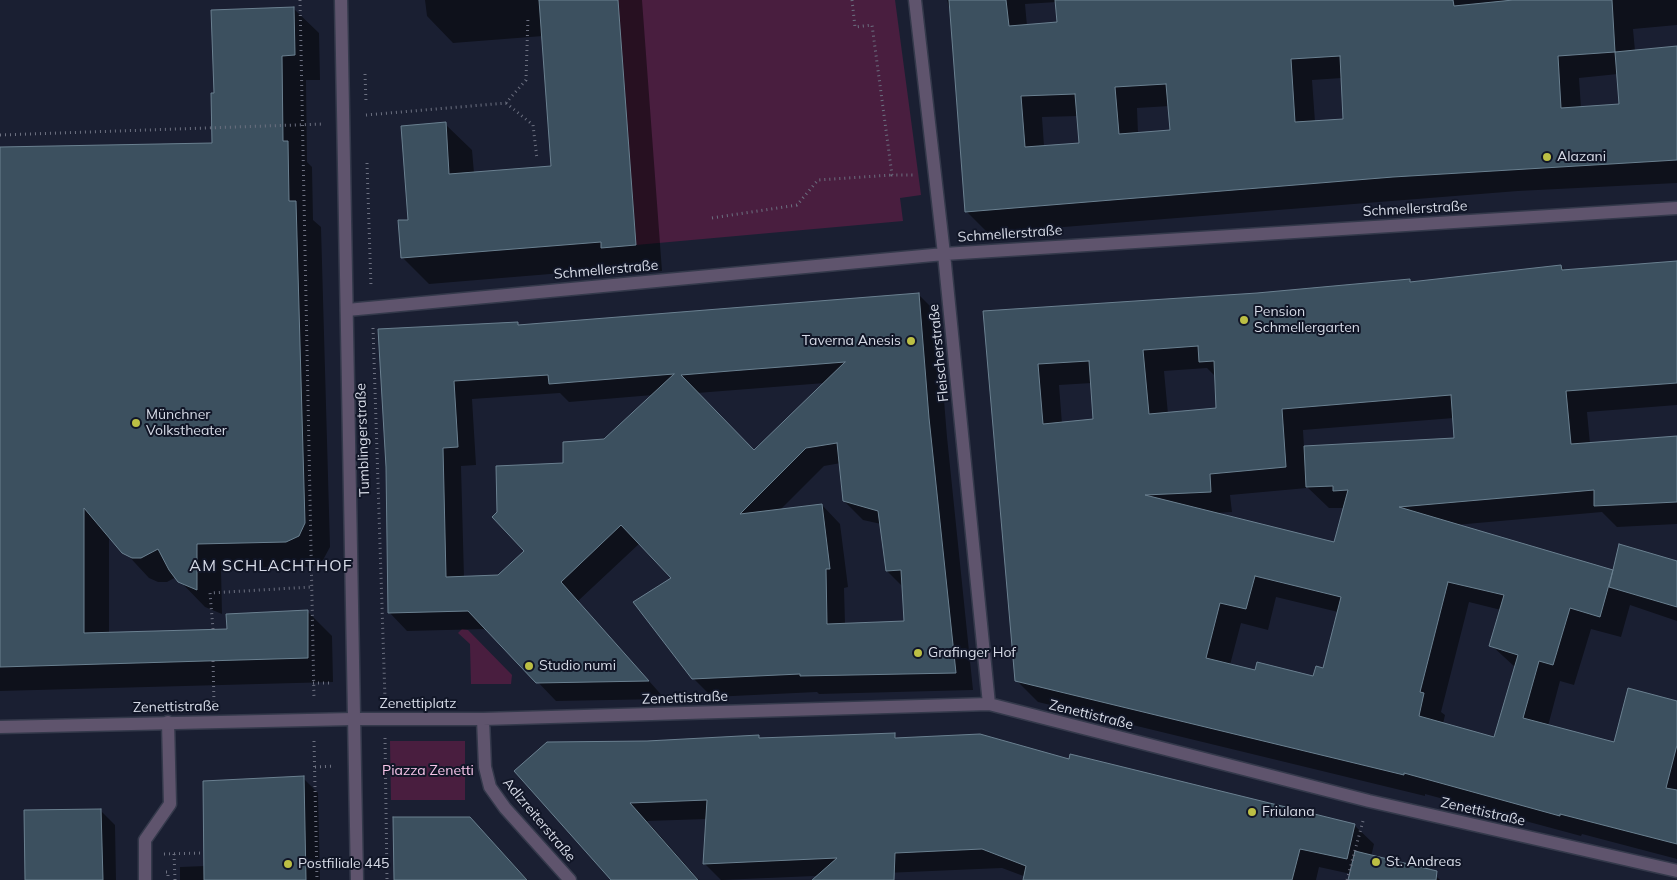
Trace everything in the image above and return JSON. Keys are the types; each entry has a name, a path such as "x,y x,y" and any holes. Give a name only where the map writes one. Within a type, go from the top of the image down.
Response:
{"street":[{"name":"Tumblingerstraße","path":"342,0 352,719 357,880"},
{"name":"Fleischerstraße","path":"915,0 944,254 989,704"},
{"name":"Schmellerstraße","path":"347,310 944,254 1677,208"},
{"name":"Zenettistraße","path":"483,719 989,704 1369,801 1677,871"},
{"name":"Zenettistraße","path":"0,727 352,719"},
{"name":"Zenettiplatz","path":"352,719 483,719"},
{"name":"Adlzreiterstraße","path":"483,719 485,767 490,787 505,808 570,880"},
{"path":"146,880 145,840 170,804 168,722"}],"path":[{"path":"300,0 317,880"},
{"path":"852,0 855,27 872,25 892,176"},
{"path":"506,103 526,80 528,16"},
{"path":"365,65 366,124"},
{"path":"366,115 506,103 533,125 537,159"},
{"path":"0,135 345,123"},
{"name":"Tumblingerstraße","path":"367,154 376,374 387,880"},
{"path":"712,218 797,205 818,180 917,174"},
{"path":"212,629 210,593 311,587"},
{"path":"213,661 215,721"},
{"path":"1347,880 1369,801"},
{"path":"175,880 173,854 204,853"}],"green space":[{"path":"618,0 895,0 921,195 900,198 903,221 636,245"},
{"path":"462,629 468,630 512,675 511,684 471,684 470,644 458,633"},
{"name":"Piazza Zenetti","path":"390,741 465,741 465,800 391,800"}],"building":[{"path":"539,0 618,0 636,245 601,248 601,242 401,258 398,220 408,220 401,126 446,122 449,174 551,166"},
{"path":"949,0 1006,0 1009,26 1057,22 1055,0 1453,0 1454,6 1513,0 1612,0 1615,52 1677,46 1677,160 1393,177 965,212","holes":["1615,52 1619,104 1561,108 1558,56","1340,56 1343,119 1295,122 1291,59","1166,84 1170,130 1119,134 1115,87","1075,94 1079,143 1025,147 1021,96"]},
{"path":"294,7 295,55 282,56 283,141 288,141 289,201 296,201 305,523 299,536 286,542 197,544 197,590 178,582 158,549 141,558 132,558 122,553 84,508 84,633 227,629 226,614 308,610 308,658 0,667 0,147 212,143 211,93 214,93 211,10"},
{"path":"1677,261 1677,383 1566,391 1571,444 1677,436 1677,502 1594,506 1594,490 1399,507 1613,570 1600,617 1570,608 1553,665 1539,661 1523,718 1614,742 1628,688 1677,701 1677,745 1666,788 1677,790 1677,844 1560,814 1560,816 1404,773 1404,775 1015,681 983,311 1257,293 1410,279 1410,282 1561,265 1562,270","holes":["1198,346 1199,362 1214,361 1216,408 1149,414 1143,350","1089,361 1093,419 1043,424 1038,364","1451,395 1454,438 1304,446 1306,487 1333,486 1333,491 1348,490 1334,542 1145,495 1211,492 1210,474 1286,467 1282,409","1255,576 1341,597 1323,668 1316,666 1313,676 1257,662 1255,670 1206,658 1220,603 1246,609","1448,582 1504,595 1489,646 1518,655 1494,737 1419,716 1424,693 1420,692"]},
{"path":"919,293 929,418 956,673 800,676 800,674 692,679 633,602 671,578 621,525 561,582 649,681 536,683 468,611 388,613 386,467 378,329 518,322 518,325","holes":["845,362 754,450 681,375 730,371","674,374 604,439 563,442 563,463 496,466 497,512 492,517 524,551 498,575 446,577 443,448 458,447 454,381 548,375 549,384","837,443 843,501 878,511 886,571 901,570 904,621 827,624 826,569 830,569 822,504 740,514 806,448"]},
{"path":"1619,544 1677,561 1677,607 1609,587"},
{"path":"895,733 895,738 980,734 1069,759 1070,754 1355,824 1347,859 1300,849 1292,880 1023,880 1026,866 982,849 895,853 894,880 812,880 837,858 703,864 707,800 630,803 698,880 611,880 514,771 547,742 647,741 759,735 759,738"},
{"path":"304,776 306,880 204,880 203,781"},
{"path":"101,809 103,880 25,880 24,810"},
{"path":"393,817 470,817 527,880 394,880"},
{"name":"St. Andreas","path":"1355,851 1437,871 1436,880 1348,880"}],"place":[{"name":"Alazani","path":"1547,157"},
{"name":"Pension Schmellergarten","path":"1244,320"},
{"name":"Taverna Anesis","path":"911,341"},
{"name":"Münchner Volkstheater","path":"136,423"},
{"name":"Grafinger Hof","path":"918,653"},
{"name":"Studio numi","path":"529,666"},
{"name":"Friulana","path":"1252,812"},
{"name":"St. Andreas","path":"1376,862"},
{"name":"Postfiliale 445","path":"288,864"}],"district":[{"name":"AM SCHLACHTHOF","path":"271,566"}]}
